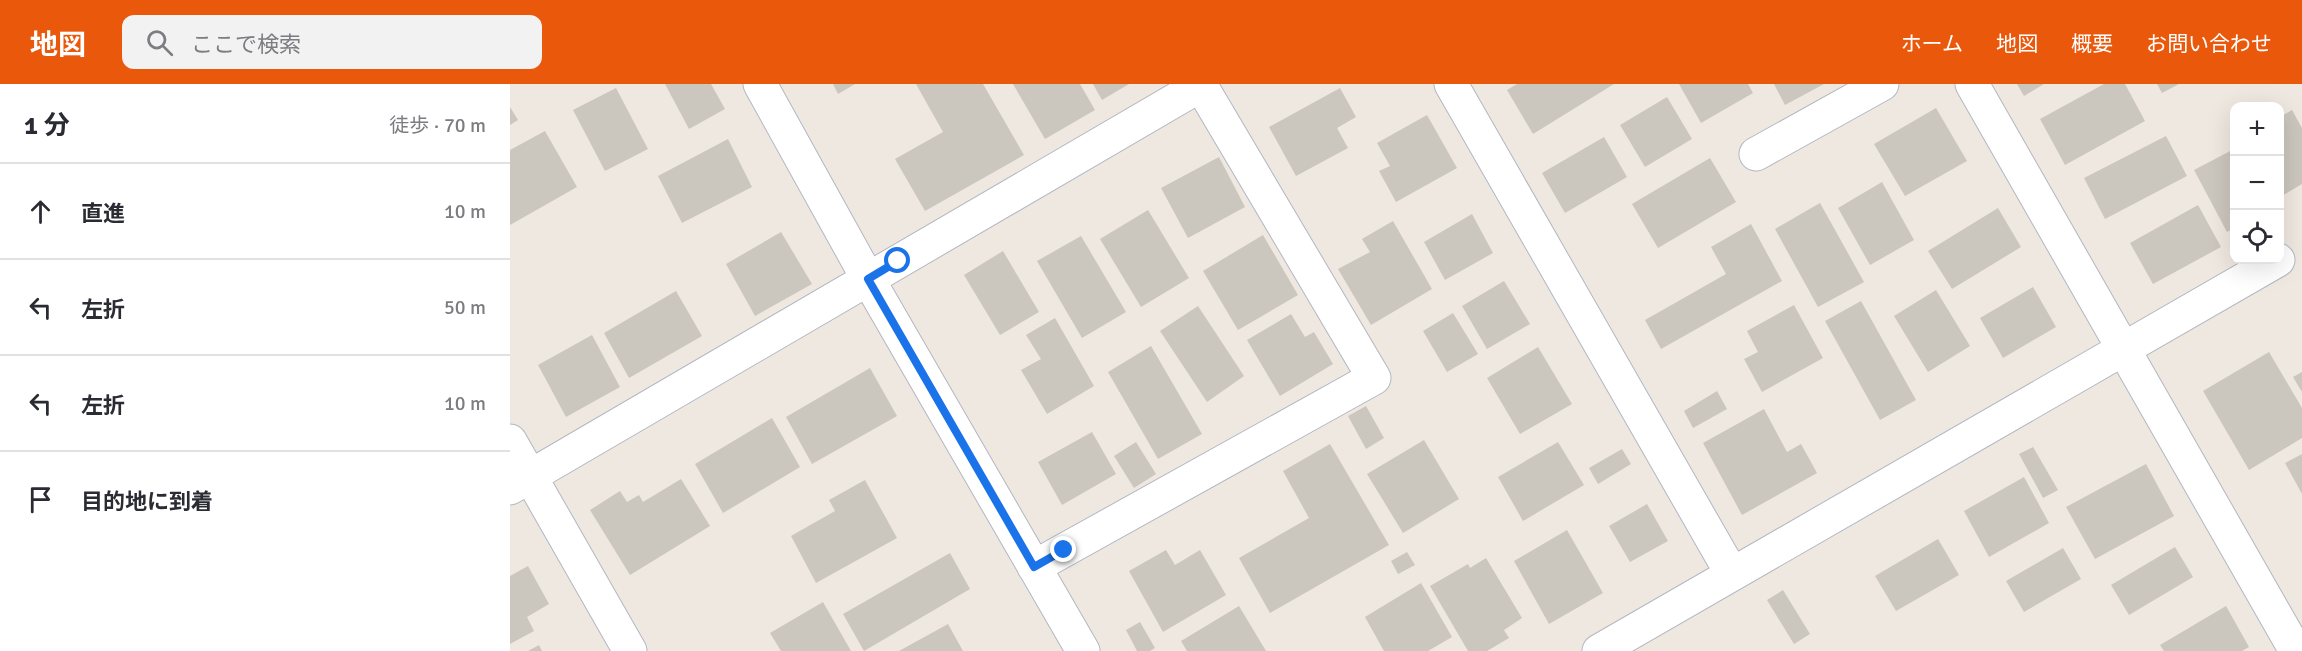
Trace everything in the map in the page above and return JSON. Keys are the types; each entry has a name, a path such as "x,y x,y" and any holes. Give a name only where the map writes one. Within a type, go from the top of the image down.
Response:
{"street":[{"path":"760,84 868,279 1083,651"},
{"path":"1451,84 1732,574"},
{"path":"1756,154 1882,84"},
{"path":"1972,84 2123,349 2297,646"},
{"path":"520,482 1201,85 1374,378 1034,567"},
{"path":"2284,256 2302,246"},
{"path":"1599,651 2270,264"},
{"path":"510,441 520,482 630,651"}],"building":[{"path":"665,84 711,84 725,109 689,129"},
{"path":"833,84 855,84 838,94"},
{"path":"916,84 983,84 1024,155 925,211 895,159 943,132"},
{"path":"1013,84 1080,84 1095,110 1045,139"},
{"path":"1093,84 1129,84 1102,100"},
{"path":"1517,84 1614,84 1533,134 1507,90"},
{"path":"1679,84 1748,84 1753,93 1701,123"},
{"path":"1774,84 1824,84 1785,105"},
{"path":"2017,84 2044,84 2024,96"},
{"path":"2104,84 2125,84 2145,121 2065,165 2040,119"},
{"path":"2157,84 2179,84 2162,93"},
{"path":"616,88 648,149 605,171 573,110"},
{"path":"1340,88 1356,117 1337,128 1348,148 1296,176 1269,127"},
{"path":"1667,97 1692,139 1645,167 1620,125"},
{"path":"510,107 518,120 510,125"},
{"path":"1936,108 1967,161 1905,196 1874,144"},
{"path":"2292,110 2302,128 2302,184 2284,195 2284,156 2284,115"},
{"path":"1427,115 1457,168 1396,202 1379,171 1390,166 1377,143"},
{"path":"545,131 577,187 510,225 510,150"},
{"path":"2166,136 2187,176 2105,219 2084,178"},
{"path":"1604,137 1627,177 1565,213 1542,173"},
{"path":"728,139 752,187 682,223 658,176"},
{"path":"2230,151 2230,230 2227,232 2194,170"},
{"path":"1219,157 1245,207 1188,238 1161,188"},
{"path":"1710,158 1736,202 1658,248 1632,204"},
{"path":"1882,182 1914,240 1870,265 1838,208"},
{"path":"1820,203 1864,282 1818,307 1775,229"},
{"path":"2198,205 2221,247 2153,284 2130,243"},
{"path":"1998,208 2021,247 1952,289 1928,251"},
{"path":"1148,210 1189,278 1141,307 1100,239"},
{"path":"1472,214 1493,253 1445,280 1424,242"},
{"path":"1393,221 1432,289 1371,325 1338,269 1370,252 1362,239"},
{"path":"1751,224 1782,281 1661,349 1645,320 1726,274 1711,247"},
{"path":"781,232 812,284 755,316 726,264"},
{"path":"1263,235 1298,295 1238,330 1203,271"},
{"path":"1081,236 1126,312 1082,338 1037,261"},
{"path":"1003,251 1039,312 1000,335 964,275"},
{"path":"1504,281 1530,324 1487,349 1462,306"},
{"path":"2033,287 2056,327 2003,358 1980,318"},
{"path":"1936,290 1970,346 1928,372 1894,316"},
{"path":"676,291 702,336 629,378 604,333"},
{"path":"1861,301 1916,400 1880,420 1825,321"},
{"path":"1794,305 1823,358 1762,392 1744,359 1758,352 1747,331"},
{"path":"1198,306 1244,376 1207,402 1160,331"},
{"path":"1453,313 1478,354 1447,372 1423,331"},
{"path":"1291,314 1305,337 1314,332 1333,364 1280,396 1247,340"},
{"path":"1055,318 1094,386 1047,414 1021,370 1041,359 1026,335"},
{"path":"592,335 620,387 566,417 538,365"},
{"path":"1151,346 1202,434 1158,459 1108,372"},
{"path":"1538,347 1572,404 1520,434 1487,378"},
{"path":"2269,352 2302,408 2302,438 2249,470 2203,391"},
{"path":"870,368 897,416 812,464 786,417"},
{"path":"2302,372 2302,392 2293,377"},
{"path":"1717,391 1727,409 1693,428 1684,411"},
{"path":"1366,406 1384,438 1366,449 1348,416"},
{"path":"1764,409 1787,452 1801,444 1817,473 1742,515 1703,443"},
{"path":"772,418 800,467 723,513 695,464"},
{"path":"1092,432 1116,474 1062,505 1038,462"},
{"path":"1424,440 1459,499 1403,533 1367,474"},
{"path":"1136,442 1156,474 1134,488 1114,456"},
{"path":"1558,442 1584,485 1523,521 1498,477"},
{"path":"1330,444 1389,545 1270,613 1239,558 1309,518 1283,471"},
{"path":"2033,447 2058,490 2043,498 2019,454"},
{"path":"1622,449 1631,464 1598,484 1589,468"},
{"path":"2302,454 2302,494 2285,463"},
{"path":"2146,464 2174,516 2095,559 2066,507"},
{"path":"2024,477 2049,523 1989,557 1964,511"},
{"path":"681,479 710,526 630,575 590,510 620,491 627,502 639,495 643,502"},
{"path":"865,480 897,538 816,583 791,536 835,511 829,500"},
{"path":"1647,504 1668,541 1630,562 1609,526"},
{"path":"1567,530 1603,593 1549,624 1514,561"},
{"path":"1938,539 1959,575 1896,611 1875,576"},
{"path":"2175,547 2193,577 2129,615 2111,585"},
{"path":"2063,548 2081,579 2024,612 2006,581"},
{"path":"1166,550 1175,565 1200,550 1226,595 1163,632 1129,571"},
{"path":"1407,552 1415,565 1398,574 1391,561"},
{"path":"950,553 970,589 864,651 843,614"},
{"path":"1486,558 1522,618 1504,630 1509,638 1487,651 1468,651 1430,586 1468,564 1470,568"},
{"path":"528,566 549,604 527,617 534,631 510,644 510,576"},
{"path":"1421,583 1452,637 1428,651 1384,651 1365,617"},
{"path":"1783,590 1810,634 1794,644 1767,600"},
{"path":"823,602 851,651 781,651 770,633"},
{"path":"1239,606 1266,651 1187,651 1181,641"},
{"path":"2226,606 2249,647 2242,651 2164,651 2160,645"},
{"path":"1140,622 1155,648 1150,651 1137,651 1126,630"},
{"path":"948,624 963,651 899,651"},
{"path":"539,645 542,651 528,651"}],"route":[{"path":"898,261 868,279 1034,567 1064,550"}]}
